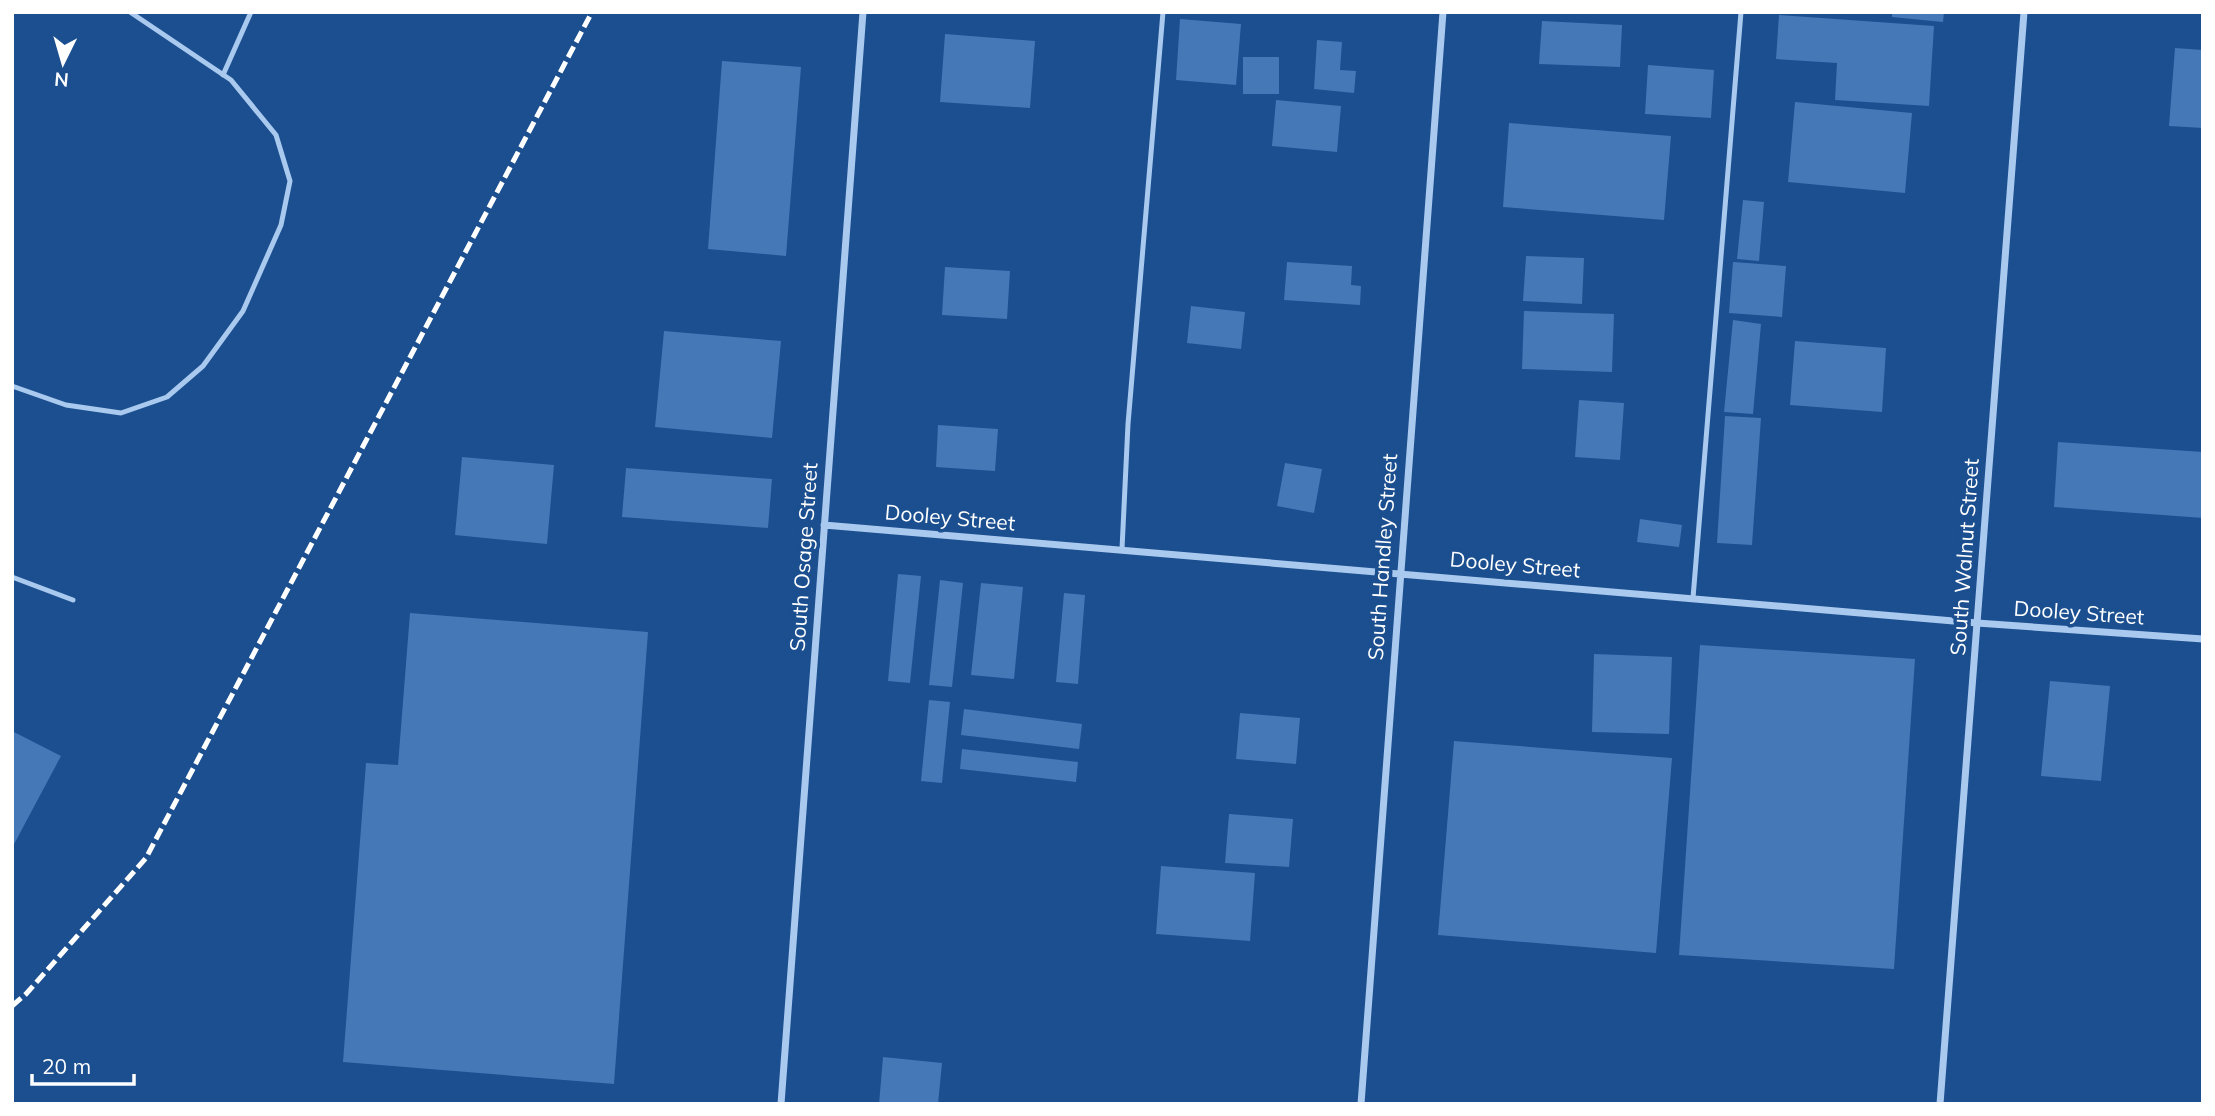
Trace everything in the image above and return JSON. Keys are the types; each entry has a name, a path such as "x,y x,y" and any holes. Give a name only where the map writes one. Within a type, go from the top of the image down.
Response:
{"street":[{"name":"South Osage Street","path":"781,1104 863,12"},
{"name":"South Handley Street","path":"1360,1104 1443,12"},
{"name":"South Walnut Street","path":"1940,1104 2024,12"},
{"name":"Dooley Street","path":"824,525 1977,623 2203,639"}],"lane":[{"path":"12,386 66,405 121,413 167,397 203,366 243,311 281,225 290,181 276,135 231,80 130,12"},
{"path":"223,75 251,12"},
{"path":"1122,550 1128,424 1163,12"},
{"path":"1693,598 1741,12"},
{"path":"12,577 73,600"}],"building":[{"path":"1892,12 1944,12 1943,22 1892,17"},
{"path":"1779,15 1934,26 1929,106 1835,100 1837,63 1776,59"},
{"path":"1180,19 1241,24 1236,85 1176,80"},
{"path":"1542,21 1622,25 1620,67 1539,64"},
{"path":"945,34 1035,41 1030,108 940,102"},
{"path":"1317,40 1342,42 1340,70 1356,71 1354,93 1314,89"},
{"path":"2175,48 2203,50 2203,128 2169,126"},
{"path":"1243,57 1279,57 1279,94 1243,94"},
{"path":"722,61 801,67 786,256 708,249"},
{"path":"1648,65 1714,70 1711,118 1645,114"},
{"path":"1276,100 1341,106 1337,152 1272,146"},
{"path":"1795,102 1912,113 1905,193 1788,182"},
{"path":"1509,123 1671,136 1664,220 1503,207"},
{"path":"1743,200 1764,202 1759,261 1737,259"},
{"path":"1526,256 1584,258 1582,304 1523,301"},
{"path":"1287,262 1352,266 1351,285 1361,286 1360,305 1284,300"},
{"path":"1733,262 1786,266 1782,317 1729,313"},
{"path":"945,267 1010,271 1007,319 942,315"},
{"path":"1191,306 1245,312 1241,349 1187,343"},
{"path":"1524,311 1614,314 1612,372 1522,369"},
{"path":"1733,320 1761,324 1753,414 1724,412"},
{"path":"664,331 781,341 772,438 655,427"},
{"path":"1795,341 1886,348 1882,412 1790,405"},
{"path":"1579,400 1624,403 1620,460 1575,457"},
{"path":"1725,416 1761,418 1752,545 1717,543"},
{"path":"938,425 998,429 995,471 936,467"},
{"path":"2058,442 2203,452 2203,518 2054,507"},
{"path":"462,457 554,465 547,544 455,535"},
{"path":"1285,463 1322,469 1314,513 1277,506"},
{"path":"626,468 772,479 768,528 622,517"},
{"path":"1640,519 1682,525 1679,547 1637,542"},
{"path":"898,574 921,576 910,683 888,681"},
{"path":"940,580 963,583 952,687 929,685"},
{"path":"981,583 1023,587 1014,679 971,675"},
{"path":"1064,593 1085,595 1078,684 1056,682"},
{"path":"410,613 648,632 614,1084 343,1062 366,763 398,765"},
{"path":"1700,645 1915,659 1894,969 1679,955"},
{"path":"1594,654 1672,657 1669,734 1592,732"},
{"path":"2050,681 2110,686 2101,781 2041,776"},
{"path":"929,700 950,702 942,783 921,781"},
{"path":"964,709 1082,724 1079,749 961,735"},
{"path":"1240,713 1300,718 1296,764 1236,759"},
{"path":"12,731 61,756 12,848"},
{"path":"1454,741 1672,758 1656,953 1438,935"},
{"path":"962,749 1078,762 1076,782 960,769"},
{"path":"1229,814 1293,819 1289,867 1225,863"},
{"path":"1161,866 1255,873 1250,941 1156,934"},
{"path":"883,1057 942,1063 938,1104 879,1104"}],"railway":[{"path":"12,1006 26,994 146,858 592,12"}]}
